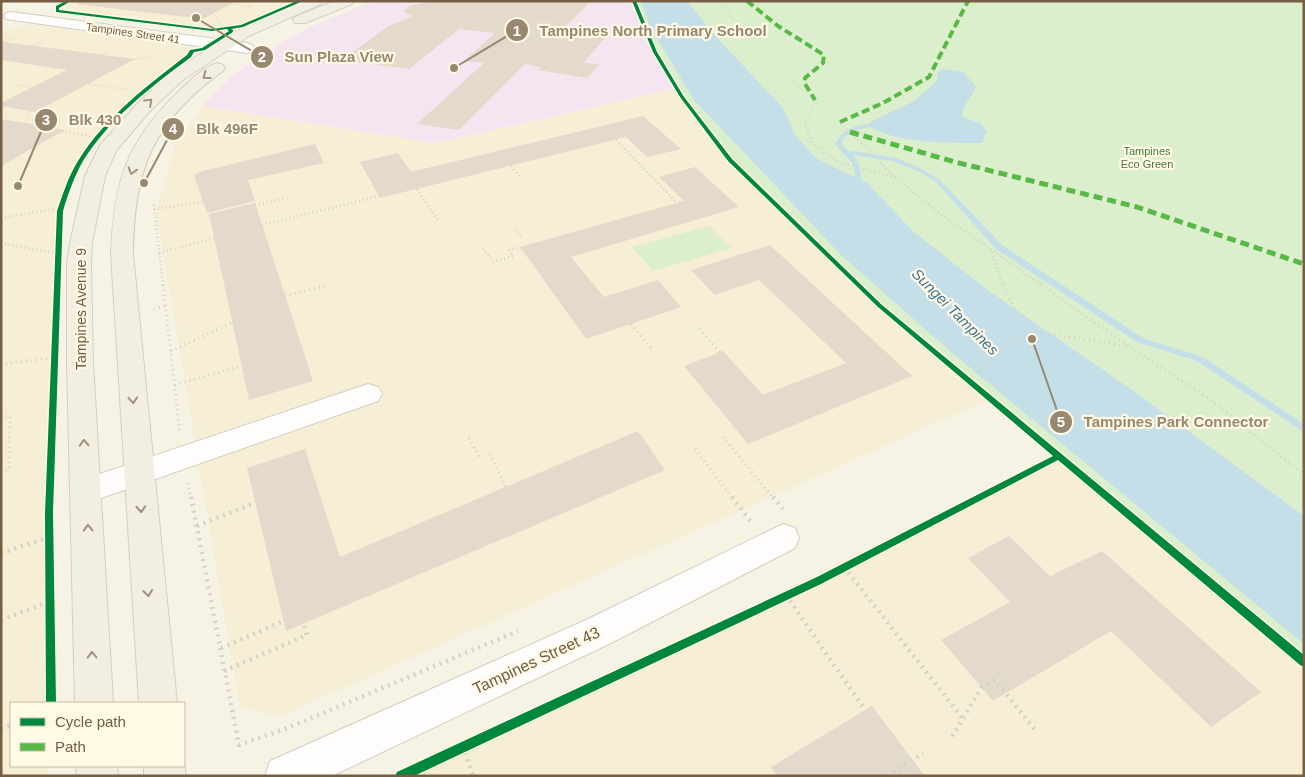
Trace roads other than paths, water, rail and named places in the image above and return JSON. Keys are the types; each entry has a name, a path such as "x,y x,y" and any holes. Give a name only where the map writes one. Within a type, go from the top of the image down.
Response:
{"main road":[{"name":"Tampines Avenue 9","path":"94,702 87,491 80,364 79,263 81,243 95,176 107,149 144,107 177,76 223,38 316,1"},
{"path":"158,702 122,254 123,223 132,171 142,147 160,121 201,79 251,46 285,27 347,1"}],"street":[{"name":"Tampines Street 41","path":"17,15 58,1"},
{"name":"Tampines Street 41","path":"17,15 223,38 251,46"},
{"path":"87,491 368,394"},
{"name":"Tampines Street 43","path":"285,776 546,656 709,578 775,526"}],"water":[{"name":"Sungei Tampines","path":"641,1 687,1 719,40 784,109 795,135 816,158 867,183 914,232 989,291 1135,392 1304,516 1304,644 951,352 842,256 694,100 650,27"},
{"path":"942,69 963,72 976,86 964,108 962,117 980,123 987,131 982,143 908,139 880,132 868,126 872,121 914,101 937,81 937,74"}],"waterway":[{"path":"856,190 858,182 856,164 838,144 840,139 850,130 868,126"},
{"path":"850,154 855,153 894,159 920,170 938,181 999,247 1140,340 1200,359 1304,429"}],"place":[{"name":"Sun Plaza View","path":"196,18"},
{"name":"Tampines North Primary School","path":"454,68"},
{"name":"Blk 496F","path":"144,183"},
{"name":"Blk 430","path":"18,186"},
{"name":"Tampines Park Connector","path":"1032,339"}],"park label":[{"name":"Tampines Eco Green","path":"1147,157"}]}
